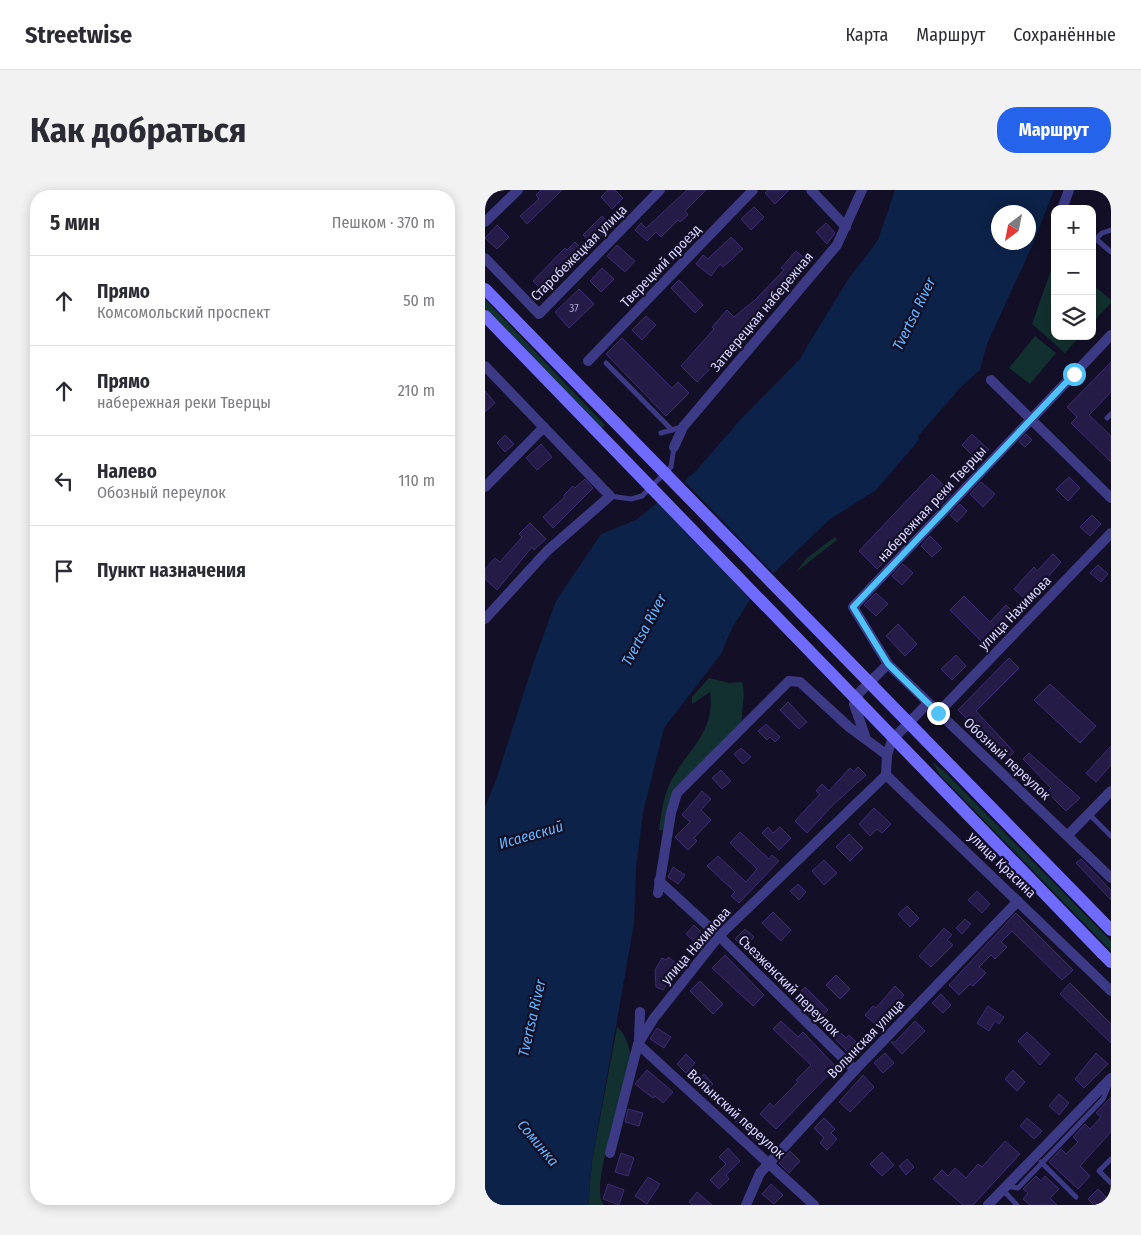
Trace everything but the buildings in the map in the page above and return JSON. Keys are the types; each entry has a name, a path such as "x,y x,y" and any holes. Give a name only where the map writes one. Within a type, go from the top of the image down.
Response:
{"main road":[{"path":"485,289 1111,930"},
{"path":"485,316 1106,957"}],"street":[{"path":"485,222 518,190"},
{"name":"Старобежецкая улица","path":"485,258 539,314 660,190"},
{"name":"Тверецкий проезд","path":"588,361 753,190"},
{"path":"811,190 846,227"},
{"name":"Затверецкая набережная","path":"674,447 683,427 837,245 862,190"},
{"path":"1063,205 1069,190"},
{"name":"набережная реки Тверцы","path":"853,607 1111,335"},
{"path":"485,366 610,496 547,551 485,619"},
{"path":"991,380 1111,498"},
{"path":"485,487 544,427"},
{"name":"улица Нахимова","path":"938,713 1111,533"},
{"name":"Обозный переулок","path":"853,607 888,664 1111,878"},
{"path":"865,736 854,704 859,693 888,664"},
{"path":"658,893 671,813 677,793 789,681 799,682 849,727 865,736 887,755"},
{"path":"886,775 887,755 893,740 928,704"},
{"name":"улица Нахимова","path":"610,1153 638,1044 653,1018 719,936 886,775"},
{"name":"улица Красина","path":"886,775 1111,991"},
{"path":"1068,835 1111,791"},
{"name":"Съезженский переулок","path":"659,881 719,936 855,1070"},
{"name":"Волынская улица","path":"746,1205 760,1173 855,1070 1018,901"},
{"path":"638,1044 640,1012"},
{"name":"Волынский переулок","path":"638,1044 813,1205"},
{"path":"988,1205 1004,1188 1038,1160 1111,1079"}],"lane":[{"path":"1111,230 1102,232 1096,239 1111,252"},
{"path":"606,363 672,430"},
{"path":"661,433 683,427"},
{"path":"610,496 631,499 642,496 671,467 674,447"},
{"path":"1089,814 1111,836"},
{"path":"1111,1158 1099,1171 1111,1183"},
{"path":"1038,1160 1076,1197"},
{"path":"1004,1188 1017,1205"}],"green space":[{"path":"1051,270 1051,340 1076,340 1065,353 1032,324"},
{"path":"1096,287 1111,300 1111,303 1096,319"},
{"path":"485,299 605,425 601,429 485,309"},
{"path":"1035,336 1056,353 1030,384 1009,368"},
{"path":"835,537 837,540 796,572 807,558"},
{"path":"709,678 729,683 742,682 744,692 742,723 673,790 663,830 659,830 669,785 698,742 708,719 711,707 710,692 692,704 692,697"},
{"path":"932,762 944,771 1111,941 1111,951 940,775"},
{"path":"617,1027 627,1042 630,1061 604,1158 600,1195 604,1205 588,1205 592,1161"}],"water":[{"path":"895,190 1054,190 1036,236 1036,205 991,205 991,250 1030,250 987,344 980,370 961,387 918,436 919,440 876,490 829,520 758,588 732,628 721,654 664,728 643,813 636,869 634,924 592,1161 588,1205 485,1205 485,806 495,783 534,661 556,601 601,534 636,520 694,473 741,419 799,360 847,281 878,240"}],"pier":[{"path":"682,479 775,575 760,590 753,602 656,501"}],"route":[{"path":"938,713 888,664 853,607 1074,374"}],"water label":[{"name":"Tvertsa River","path":"914,314"},
{"name":"Tvertsa River","path":"644,630"},
{"name":"Исаевский","path":"531,835"},
{"name":"Tvertsa River","path":"532,1018"},
{"name":"Соминка","path":"538,1143"}]}
